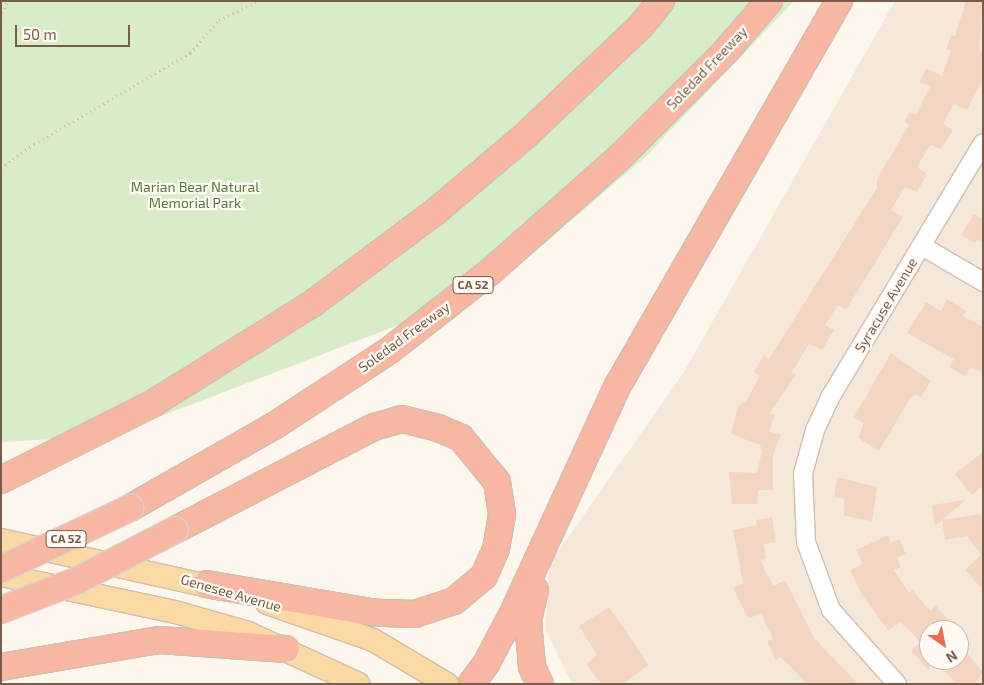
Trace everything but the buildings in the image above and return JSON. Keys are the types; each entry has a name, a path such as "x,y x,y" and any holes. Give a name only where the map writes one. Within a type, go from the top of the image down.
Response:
{"highway":[{"path":"1,480 152,404 312,304 434,212 526,135 640,27 661,1"},
{"name":"Soledad Freeway","path":"1,569 130,508 274,426 390,350 490,272 621,156 726,51 769,1"},
{"path":"471,684 486,664 544,548 617,387 839,1"},
{"path":"1,610 76,581 374,427 402,420 461,438 497,482 502,514 496,549 484,576 454,601 415,614 377,613 206,584"},
{"path":"540,684 532,667 528,620 544,548"},
{"path":"1,667 159,640 286,649"}],"main road":[{"name":"Genesee Avenue","path":"1,540 206,584 373,640 447,684"},
{"path":"1,575 175,612 248,633 359,684"}],"street":[{"name":"Syracuse Avenue","path":"897,684 831,610 806,542 803,474 814,430 831,396 983,143"},
{"path":"922,246 983,282"}],"path":[{"path":"1,18 7,1"},
{"path":"1,168 34,144 190,53 219,20 258,1"}],"shaded area":[{"path":"895,1 983,1 983,684 572,684 545,629 550,563 682,375"}],"green space":[{"name":"Marian Bear Natural Memorial Park","path":"1,1 794,1 644,158 490,290 109,436 1,442"}]}
